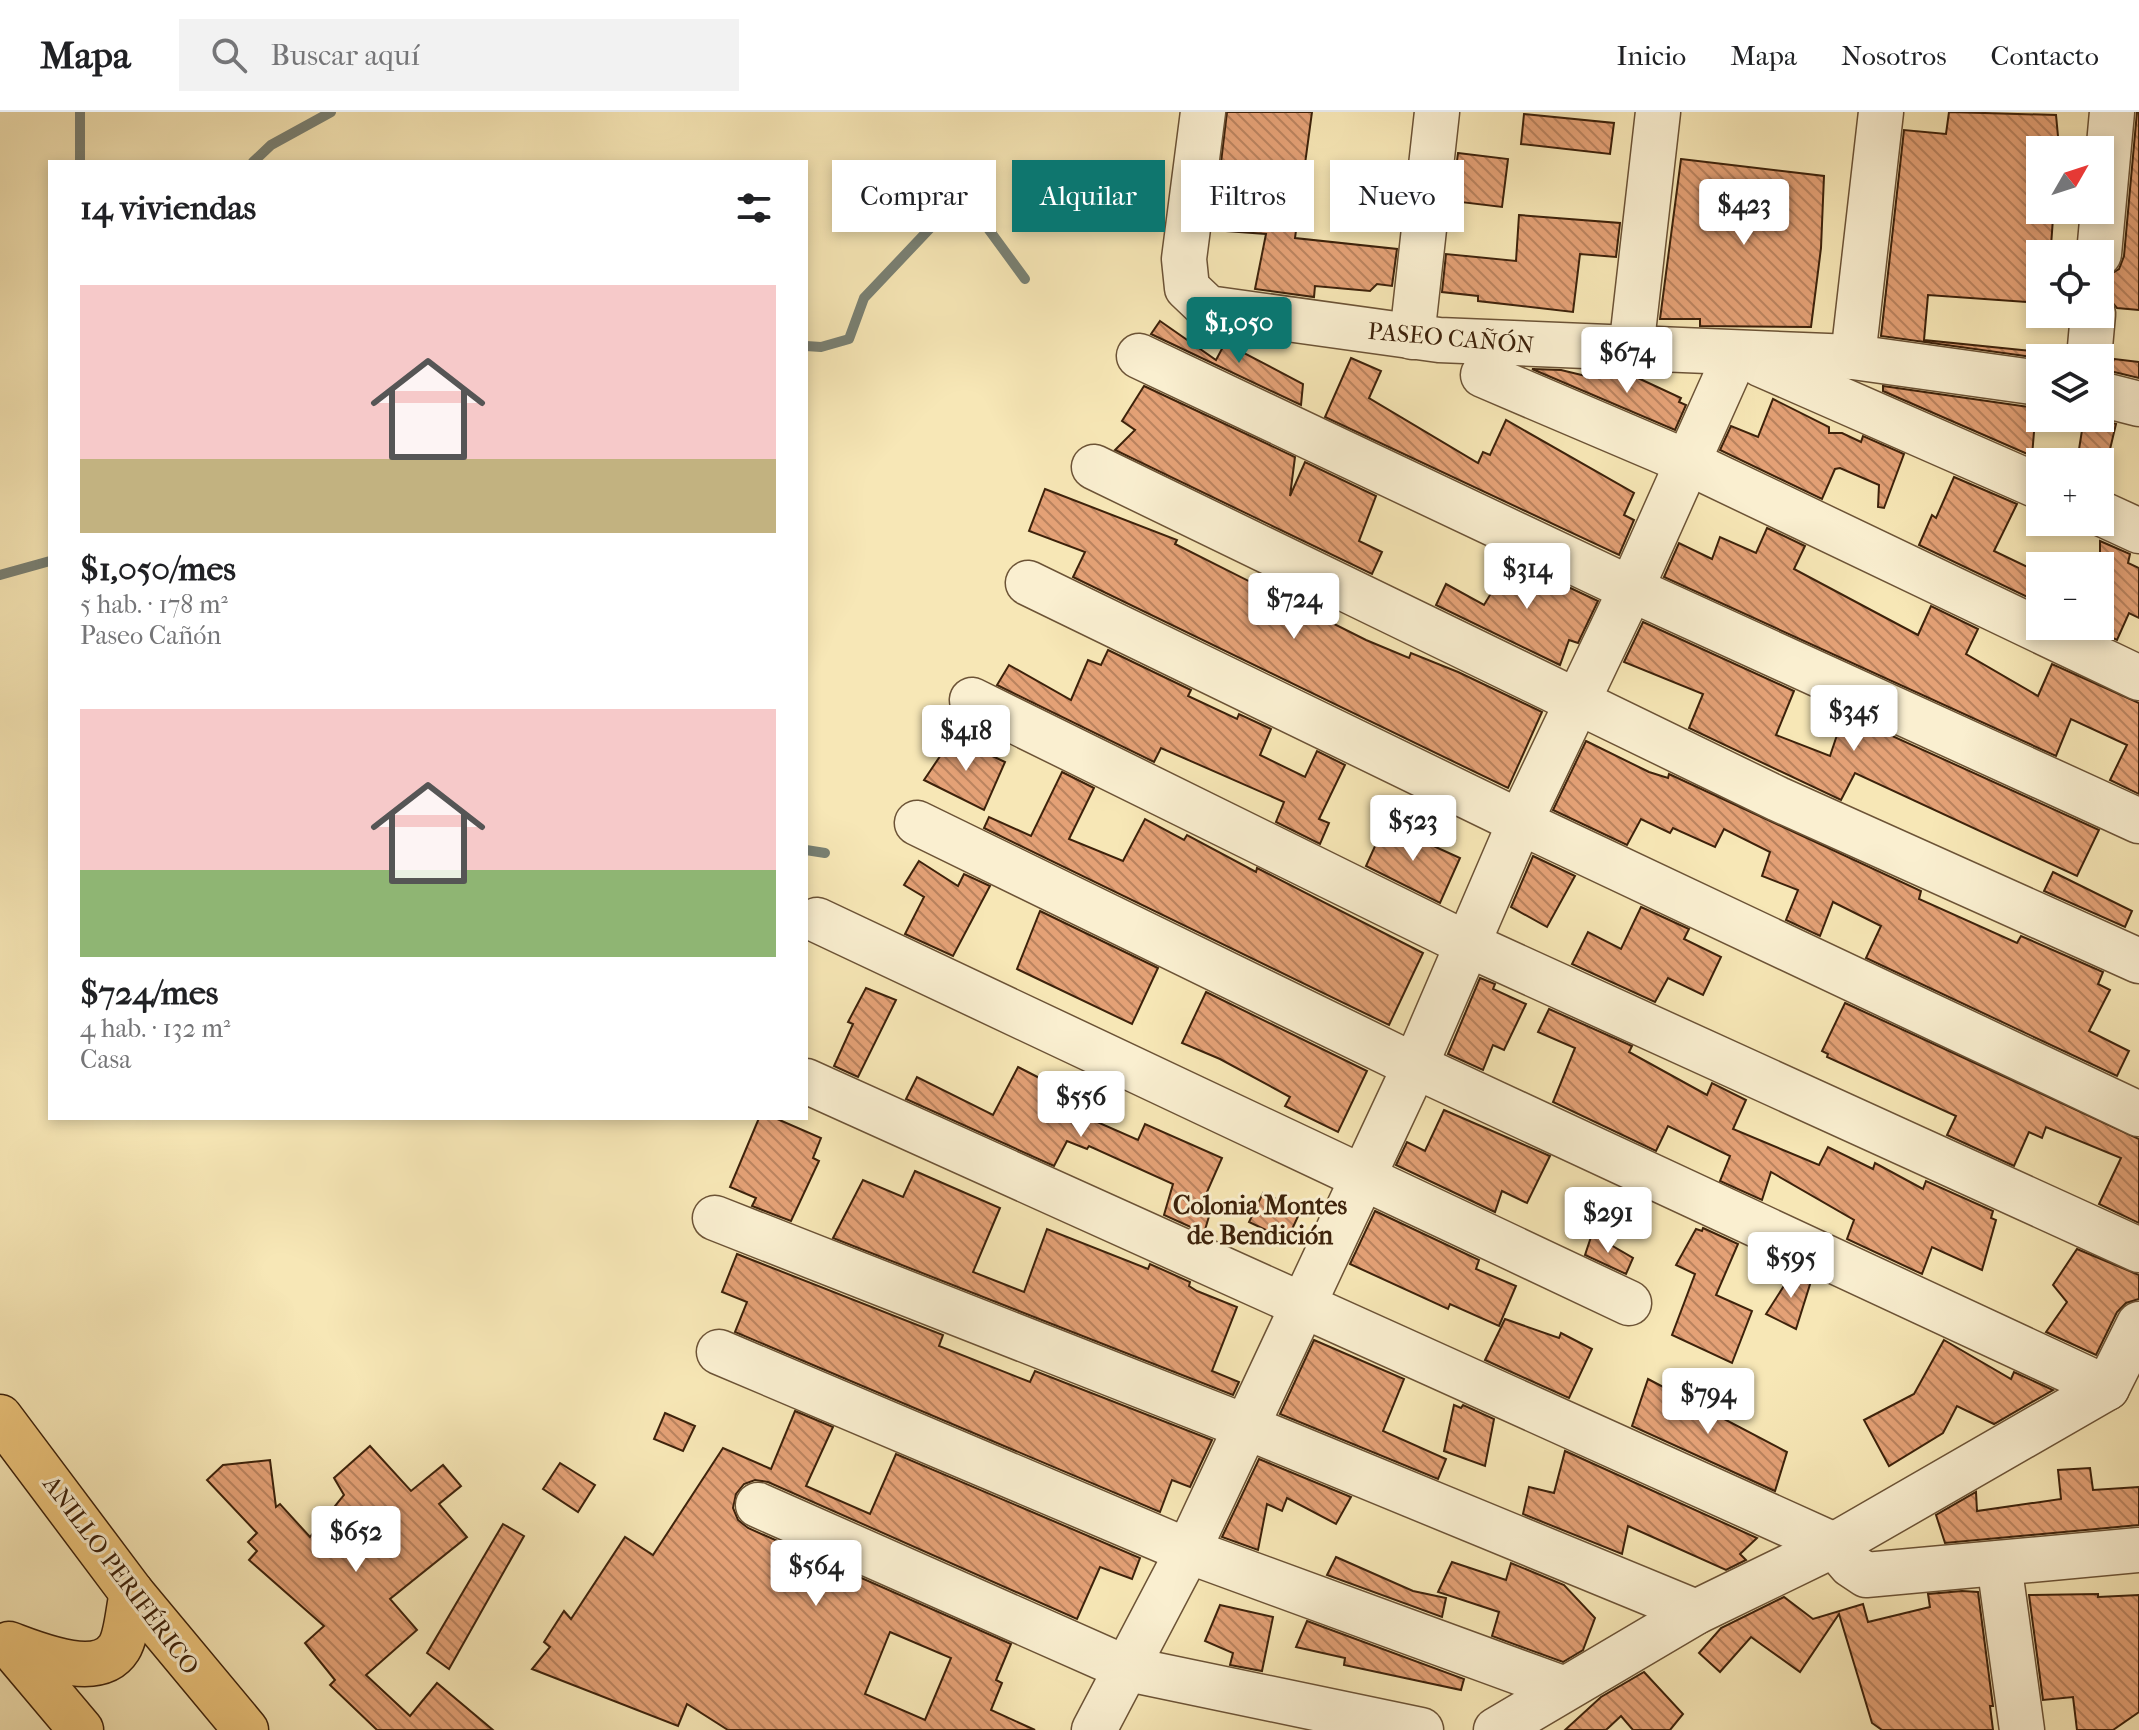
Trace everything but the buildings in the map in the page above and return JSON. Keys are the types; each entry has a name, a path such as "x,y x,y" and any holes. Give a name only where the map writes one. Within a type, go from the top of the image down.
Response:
{"highway":[{"name":"ANILLO PERIFÉRICO","path":"0,1417 132,1593 246,1730"},
{"path":"5,1638 61,1664 102,1661 119,1648 132,1593"},
{"path":"5,1638 81,1730"}],"street":[{"name":"PASEO CAÑÓN","path":"1203,112 1184,259 1187,288 1208,308 1412,337 1631,350 1853,357 2026,381"},
{"path":"1412,337 1437,112"},
{"path":"1631,350 1658,112"},
{"path":"1853,357 1881,112"},
{"path":"2100,240 2112,112"},
{"path":"1094,1730 1188,1551 1415,1066 1520,822 1631,589 1736,354 2026,481"},
{"path":"1139,356 1631,589 2139,821"},
{"path":"1483,375 1687,462 2139,678"},
{"path":"2114,398 2139,404"},
{"path":"1094,467 1778,799 2139,961"},
{"path":"2114,519 2139,531"},
{"path":"1028,583 1520,822 2139,1114"},
{"path":"972,700 1467,944 2139,1250"},
{"path":"917,823 1415,1066 2107,1388"},
{"path":"817,920 1629,1303"},
{"path":"808,1082 1834,1545 1851,1565 1866,1575 2139,1550"},
{"path":"715,1218 1244,1426 1696,1612"},
{"path":"1496,1730 1562,1688 1696,1612 1834,1545 2107,1388 2139,1324"},
{"path":"719,1352 1188,1551 1562,1688"},
{"path":"758,1505 1128,1669 1332,1721 1421,1730"},
{"path":"1999,1563 2022,1730"}],"waterway":[{"path":"80,112 80,160"},
{"path":"255,160 271,145 331,112"},
{"path":"808,346 821,347 849,339 864,298 936,222 984,223 1025,279"},
{"path":"0,575 48,562"},
{"path":"808,850 825,853"}],"district":[{"name":"Colonia Montes de Bendición","path":"1260,1220"}]}
